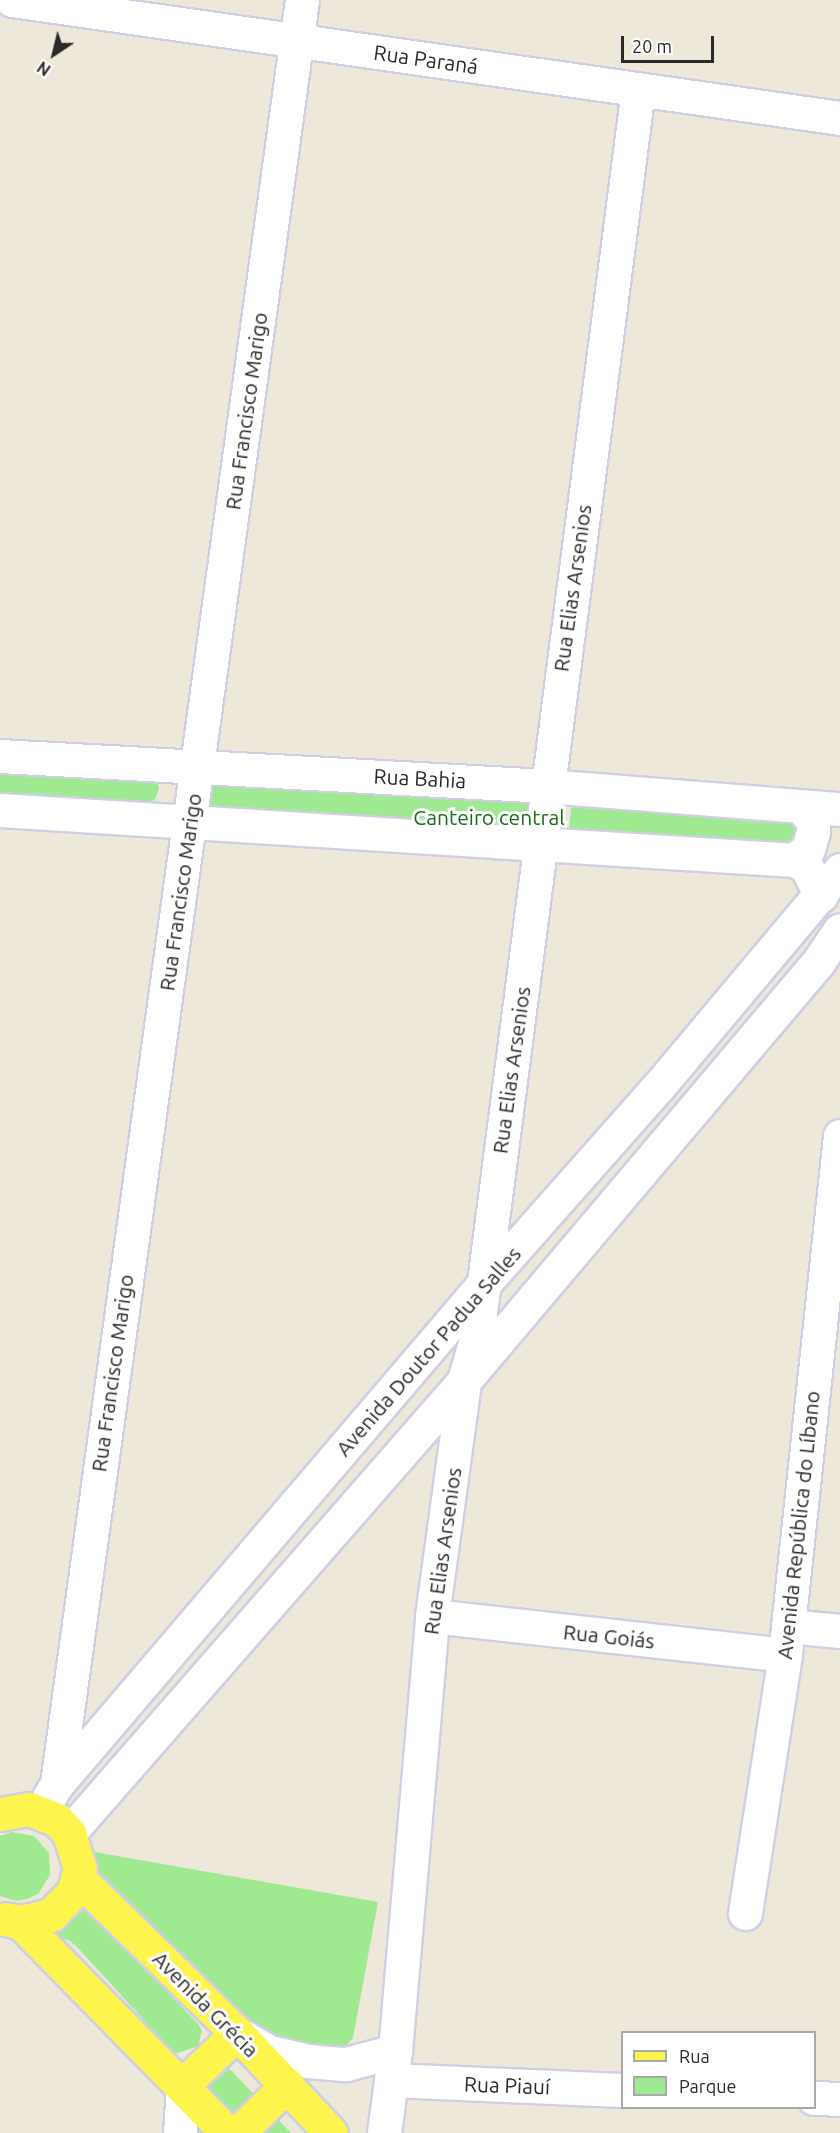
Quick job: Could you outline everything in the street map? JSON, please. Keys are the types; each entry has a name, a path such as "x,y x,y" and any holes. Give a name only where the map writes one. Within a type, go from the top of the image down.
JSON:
{"main road":[{"path":"10,1920 51,1915 64,1905 78,1878 79,1859 69,1833 57,1820 14,1806"},
{"name":"Avenida Grécia","path":"78,1878 237,2033 331,2133"},
{"path":"10,1920 183,2085 227,2133"},
{"path":"183,2085 237,2033"},
{"path":"238,2133 287,2085"}],"street":[{"name":"Rua Paraná","path":"12,0 840,118"},
{"name":"Rua Francisco Marigo","path":"57,1784 303,0"},
{"name":"Rua Elias Arsenios","path":"384,2133 393,2066 432,1616 464,1381 477,1336 481,1287 542,847 546,786 638,90"},
{"name":"Rua Bahia","path":"0,756 546,786 840,809"},
{"path":"794,860 808,849 813,832 813,822 802,807"},
{"path":"0,810 190,821 542,847 794,860 830,882"},
{"name":"Avenida Doutor Padua Salles","path":"14,1806 57,1784 830,882"},
{"path":"69,1833 464,1381 819,961 840,930"},
{"name":"Avenida República do Líbano","path":"746,1913 786,1641 840,1136"},
{"name":"Rua Goiás","path":"432,1616 786,1641 840,1631"},
{"name":"Rua Piauí","path":"237,2033 270,2052 308,2061 393,2066 621,2090"},
{"path":"180,2133 183,2085"},
{"path":"816,2098 840,2099"}],"green space":[{"path":"0,766 157,780 159,789 155,799 143,807 0,799"},
{"name":"Canteiro central","path":"211,779 524,798 530,808 526,836 207,810"},
{"name":"Canteiro central","path":"582,800 794,818 799,827 795,844 569,830 571,808"},
{"path":"12,1832 34,1836 49,1853 50,1875 38,1894 16,1901 0,1896 0,1836"},
{"path":"89,1851 378,1902 353,2038 343,2049 327,2053 246,2027 95,1868"},
{"path":"82,1902 198,2024 202,2031 198,2046 175,2054 77,1947 69,1940 51,1937 51,1927"},
{"path":"226,2065 291,2133 249,2133 206,2088 206,2082"}]}
